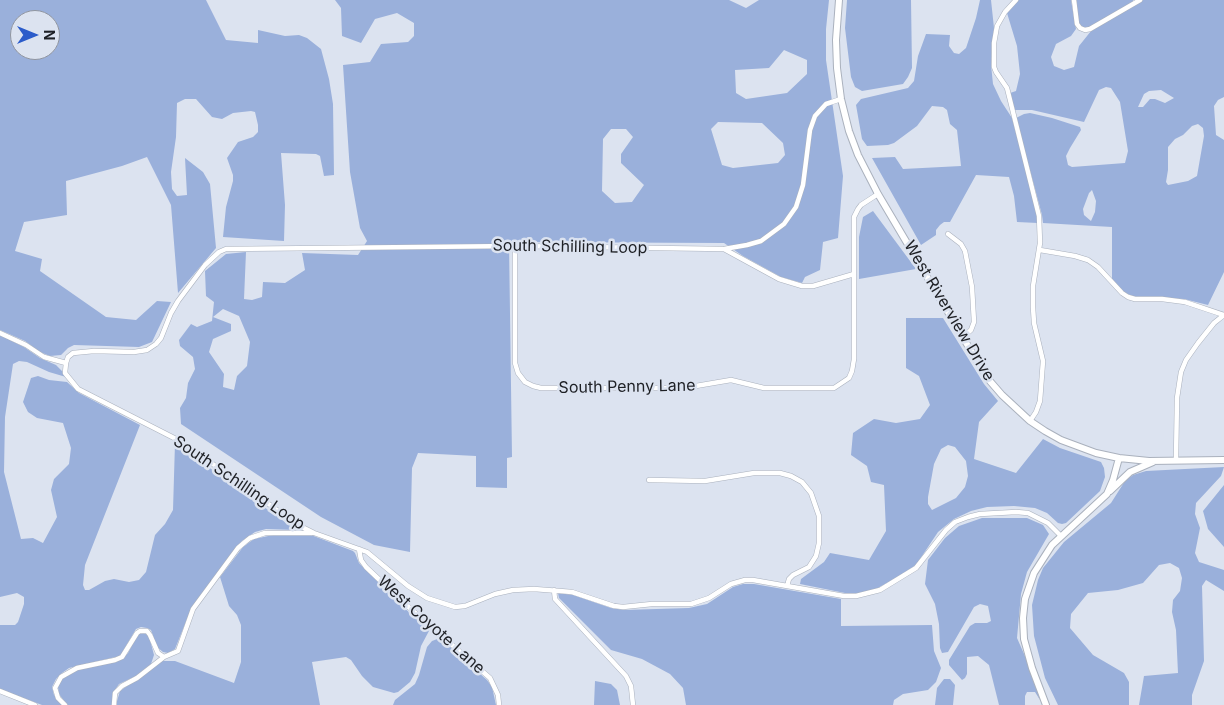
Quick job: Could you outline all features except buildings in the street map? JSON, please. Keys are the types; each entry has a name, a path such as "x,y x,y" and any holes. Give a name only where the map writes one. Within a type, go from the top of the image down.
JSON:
{"street":[{"name":"West Riverview Drive","path":"839,0 836,40 837,68 841,99 849,131 858,155 878,194 989,380 1030,421 1060,440 1096,453 1119,458 1157,461"},
{"path":"1016,0 1005,12 997,26 994,43 994,67 1007,88 1037,204 1040,230 1040,250 1033,286 1032,307 1043,361 1042,388 1036,412 1030,421"},
{"path":"1074,0 1077,24 1085,30 1090,29 1140,0"},
{"name":"South Schilling Loop","path":"841,99 826,104 815,116 810,130 801,197 790,217 777,231 762,241 724,249 515,246 226,249 219,252 205,266 178,301 161,338 152,347 147,350 134,352 94,351 73,353 68,357 65,373 78,389 176,439 284,516 314,533 359,549 374,557 408,586 427,598 455,607 465,606 495,594 513,590 572,592 623,607 652,604 690,604 708,598 730,584 745,580 844,596 856,596 875,592 892,584 916,568 939,538 955,522 980,514 1028,513 1048,523 1061,536"},
{"name":"South Penny Lane","path":"515,246 515,363 518,373 526,382 533,386 541,388 684,388 731,380 764,388 834,388 845,381 852,371 854,359 854,217 861,205 878,194"},
{"path":"948,234 961,244 965,251 972,287 974,322 970,330 963,337"},
{"path":"724,249 779,279 802,286 813,286 854,274"},
{"path":"1040,250 1088,260 1098,267 1128,297 1185,302 1224,315"},
{"path":"1176,460 1176,398 1181,372 1186,360 1198,343 1214,323 1224,315"},
{"path":"0,332 26,345 44,357 66,363"},
{"path":"1100,501 1111,487 1119,458"},
{"path":"1046,705 1026,646 1023,618 1025,599 1034,573 1052,545 1130,472 1157,461 1224,460"},
{"path":"649,480 706,481 754,473 780,473 792,476 802,482 811,493 817,510 820,543 810,567 793,575 789,579 787,586"},
{"path":"114,705 114,697 117,690 164,657 178,651 194,609 238,548 250,538 265,534 314,533"},
{"name":"West Coyote Lane","path":"359,549 361,560 366,567 490,678 495,686 499,705"},
{"path":"554,590 555,599 626,676 631,686 633,705"},
{"path":"65,705 58,698 55,688 61,676 78,668 122,657 140,631 147,631 155,648 164,657"},
{"path":"0,691 36,705"}],"shaded area":[{"path":"0,0 206,0 226,40 258,43 258,30 285,36 299,35 307,38 321,49 333,104 334,175 324,176 320,156 316,154 281,153 285,205 284,241 223,237 226,207 233,181 233,175 227,158 238,142 253,137 258,132 255,112 233,113 222,119 212,117 196,99 185,99 177,103 176,137 171,172 172,189 177,196 187,195 185,158 203,172 210,184 216,248 178,293 171,205 147,157 122,166 66,181 67,215 24,222 15,251 42,259 40,271 106,317 136,320 157,301 171,302 152,342 139,347 74,345 61,355 50,356 40,352 25,341 0,330"},
{"path":"335,0 729,0 746,8 759,0 829,0 826,29 826,60 843,176 838,238 823,242 820,270 805,277 802,283 781,277 724,243 509,242 512,457 507,458 507,488 476,487 476,456 418,453 412,468 410,552 374,545 321,517 181,424 180,408 186,398 188,383 195,369 193,357 180,346 179,340 191,324 197,327 212,321 214,302 206,296 205,271 226,254 246,252 244,299 252,300 262,297 263,282 285,283 305,270 302,253 358,255 367,241 360,228 350,172 343,65 370,62 381,44 408,42 414,36 414,23 397,13 375,19 361,43 342,36 341,8","holes":["784,50 807,60 807,74 787,93 746,99 736,93 735,70 769,68","718,122 762,123 783,143 785,155 778,163 733,168 722,165 711,129","611,129 626,129 633,137 621,154 621,163 644,185 632,202 615,203 602,191 603,139","223,309 239,316 250,342 247,366 237,376 234,390 223,387 224,374 209,352 213,339 231,331 231,324 213,317"]},
{"path":"847,0 911,0 912,68 903,84 862,91 855,87 851,77 845,28"},
{"path":"980,0 991,0 994,28 991,65 993,84 1012,118 1038,223 1017,222 1014,196 1009,177 976,175 950,222 944,222 940,225 936,230 936,235 921,245 872,158 895,157 903,169 961,166 957,130 950,124 947,110 943,107 932,106 917,126 894,143 867,146 862,139 856,105 861,99 908,88 914,81 918,56 926,34 950,35 949,46 954,53 959,54 966,48"},
{"path":"1018,0 1071,0 1076,29 1071,36 1056,44 1051,57 1054,66 1064,70 1074,67 1079,46 1091,31 1143,0 1224,0 1224,97 1218,100 1214,106 1216,135 1224,140 1224,272 1208,305 1184,299 1135,297 1123,292 1112,279 1112,227 1043,223 1016,118 1030,113 1080,127 1081,130 1066,156 1068,165 1072,167 1125,163 1128,151 1120,102 1111,88 1106,87 1099,90 1084,122 1032,110 1015,110 1010,93 1016,91 1020,74 1017,46 1007,13","holes":["1161,90 1174,98 1165,103 1150,99 1143,107 1138,107 1144,94 1149,91","1198,124 1203,128 1204,136 1197,176 1188,181 1168,185 1166,182 1168,147 1192,126","1092,190 1096,201 1095,212 1091,221 1084,215 1083,209"]},
{"path":"1075,0 1133,0 1133,2 1090,28 1085,28 1079,23"},
{"path":"873,211 916,269 859,279 859,237 863,217"},
{"path":"906,318 943,318 984,384 998,401 979,422 974,459 1016,473 1043,439 1060,448 1101,462 1105,477 1100,491 1066,523 1062,524 1058,523 1047,513 1035,508 1014,506 987,507 971,511 954,519 938,532 916,565 876,589 862,593 845,593 800,584 801,579 824,562 830,553 869,560 886,531 884,485 871,482 867,466 851,455 853,433 874,419 896,423 920,419 930,405 919,376 906,368","holes":["948,445 955,447 966,461 968,476 965,487 956,498 932,510 928,504 928,497 934,464 941,449"]},
{"path":"0,335 56,365 66,377 27,362 19,361 13,364 5,417 4,472 21,539 33,538 43,543 57,517 51,490 54,479 69,464 71,448 63,423 37,418 28,412 23,402 31,378 38,376 49,380 67,382 79,393 140,425 85,565 83,585 85,590 114,579 129,582 139,580 146,572 155,535 165,524 173,510 175,443 296,530 266,529 255,532 242,541 191,609 175,649 168,653 163,652 157,647 151,630 141,627 136,629 120,656 69,668 62,673 52,687 54,695 62,705 42,705 0,689 0,625 15,625 18,622 24,604 24,597 17,593 0,597"},
{"path":"1224,467 1221,476 1196,503 1195,514 1200,528 1195,553 1199,562 1224,570 1224,591 1206,580 1202,586 1204,661 1192,695 1192,705 1139,705 1144,676 1178,673 1176,630 1172,612 1173,600 1180,591 1182,578 1179,568 1170,563 1159,565 1143,583 1118,590 1088,593 1071,614 1070,628 1093,655 1124,673 1129,682 1129,705 1058,705 1045,678 1034,636 1032,605 1043,568 1064,542 1111,503 1125,481 1133,475 1146,471"},
{"path":"1224,485 1224,547 1208,529 1203,511"},
{"path":"982,518 1027,518 1043,525 1049,534 1027,572 1021,594 1017,638 1028,663 1040,700 1035,692 1027,692 1025,705 999,705 989,665 978,656 967,657 967,674 962,680 949,665 949,660 970,626 975,623 991,621 988,606 980,604 974,607 948,652 942,653 935,604 925,584 928,560 945,538 959,526"},
{"path":"273,535 311,535 353,551 359,563 404,608 430,629 421,646 415,673 410,682 394,693 373,687 362,676 351,660 346,657 312,662 320,705 117,705 120,691 162,661 175,661 234,683 241,662 241,625 237,615 229,606 220,577 243,547 254,539"},
{"path":"743,584 754,584 841,599 841,626 932,625 934,651 941,668 936,682 928,690 903,694 894,700 893,705 686,705 683,688 670,674 642,659 611,650 559,598 558,593 573,595 611,608 624,610 689,608 707,604 733,587"},
{"path":"144,633 149,636 154,655 151,664 136,676 119,684 113,693 112,705 67,705 59,694 58,687 62,679 77,670 122,659 128,653 138,634"},
{"path":"440,638 487,680 492,687 496,705 393,705 395,700 415,684 427,647 432,641"},
{"path":"944,679 950,679 955,685 953,705 935,705 937,688"},
{"path":"595,681 611,684 617,690 620,705 594,705"}]}
